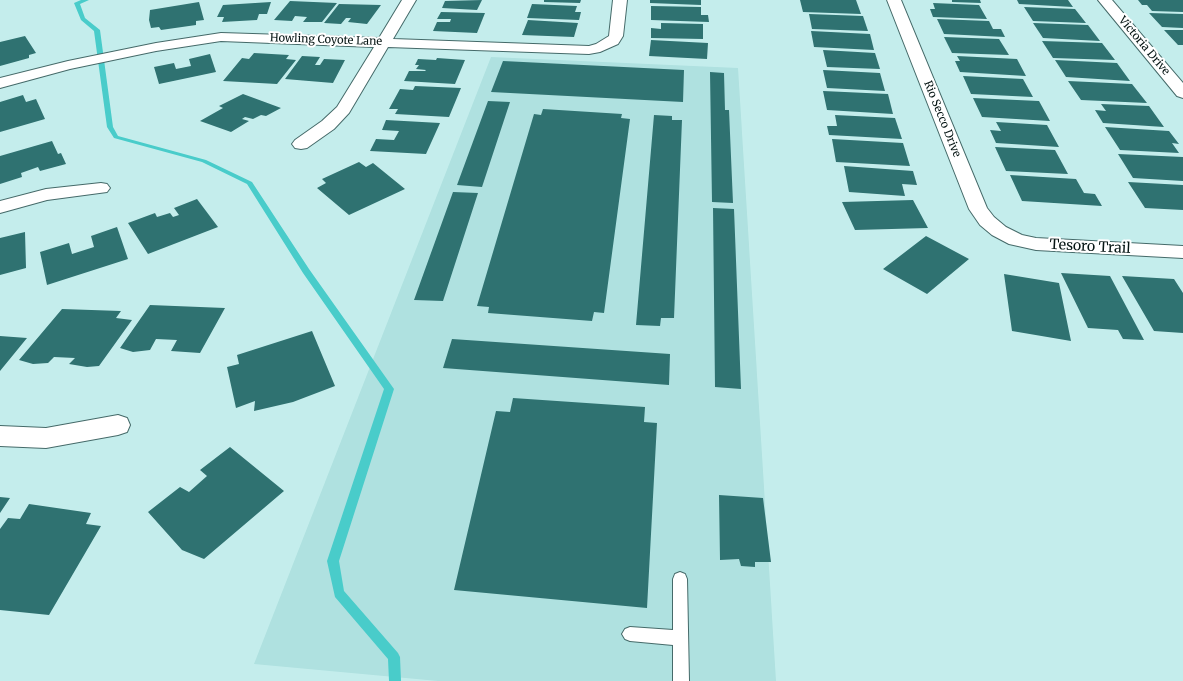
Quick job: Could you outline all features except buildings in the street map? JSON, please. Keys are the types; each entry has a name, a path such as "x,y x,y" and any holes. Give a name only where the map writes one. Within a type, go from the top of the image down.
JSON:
{"street":[{"path":"301,144 328,125 343,110 409,0"},
{"name":"Howling Coyote Lane","path":"0,83 68,65 134,51 180,42 221,37 590,50 600,48 613,41 616,36 620,0"},
{"name":"Rio Secco Drive","path":"894,0 978,209 998,231"},
{"name":"Victoria Drive","path":"1105,0 1183,93"},
{"path":"0,207 46,195 101,188"},
{"name":"Tesoro Trail","path":"998,231 1016,240 1036,244 1183,252"},
{"path":"0,436 46,438 118,425"}],"lane":[{"path":"680,578 681,681"},
{"path":"630,634 680,638"}],"shaded area":[{"path":"491,57 738,68 776,681 438,681 254,664"}],"waterway":[{"path":"86,0 77,3 83,19 97,30 110,127 116,137 204,161 250,183 306,271 389,389 333,561 339,593 394,657 395,681"}]}
